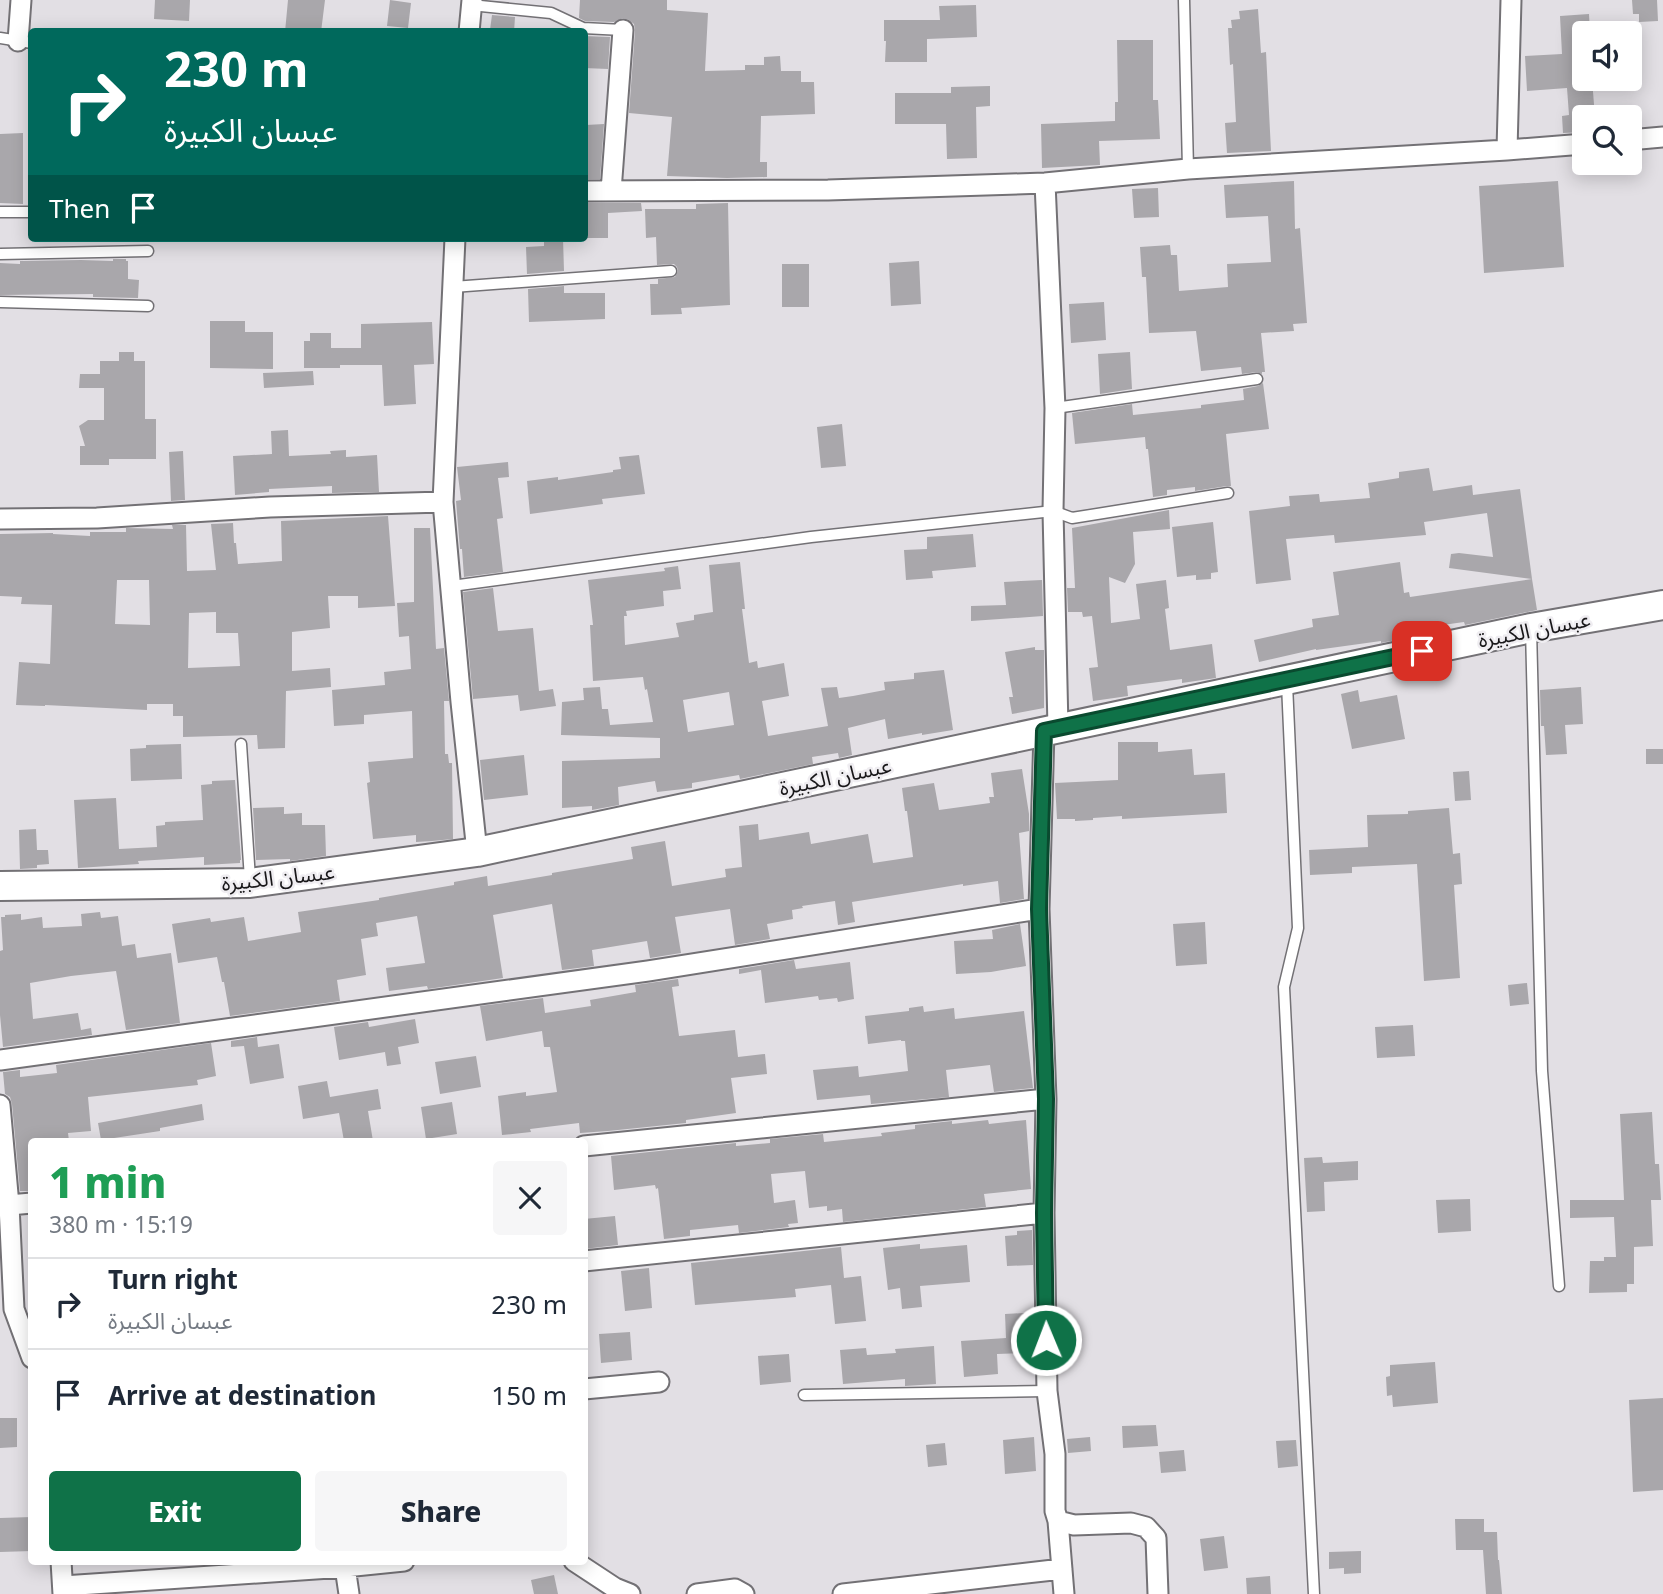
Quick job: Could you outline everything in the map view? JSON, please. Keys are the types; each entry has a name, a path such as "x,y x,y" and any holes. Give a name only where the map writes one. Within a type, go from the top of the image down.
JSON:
{"main road":[{"name":"عبسان الكبيرة","path":"0,886 250,883 477,852 1531,628 1663,605"}],"street":[{"path":"17,41 21,0"},
{"path":"1507,150 1511,0"},
{"path":"469,28 471,2"},
{"path":"611,191 623,30"},
{"path":"1642,139 1663,137"},
{"path":"588,191 828,190 1045,183 1188,169 1572,145"},
{"path":"1045,183 1055,408 1051,729 1039,909 1046,1099 1044,1213 1047,1391 1055,1454 1055,1511 1064,1594"},
{"path":"455,242 443,502 477,852"},
{"path":"0,519 97,518 270,507 443,502"},
{"path":"0,1060 648,971 1039,909"},
{"path":"588,1146 1046,1099"},
{"path":"0,1105 9,1205 28,1336"},
{"path":"9,1205 28,1203"},
{"path":"588,1261 1044,1213"},
{"path":"588,1389 659,1382"},
{"path":"1058,1521 1074,1525 1131,1523 1146,1527 1156,1538 1158,1594"},
{"path":"61,1565 63,1590 365,1565"},
{"path":"580,1565 615,1588 630,1594"},
{"path":"345,1567 349,1594"},
{"path":"843,1594 1062,1569"},
{"path":"697,1594 735,1589 744,1594"}],"lane":[{"path":"1184,0 1188,169"},
{"path":"471,2 551,12 583,28"},
{"path":"588,28 623,30"},
{"path":"0,212 28,212"},
{"path":"0,254 148,251"},
{"path":"453,287 671,271"},
{"path":"0,302 148,306"},
{"path":"1055,408 1257,379"},
{"path":"452,586 811,537 1054,511 1072,518 1228,493"},
{"path":"1531,628 1542,1071 1559,1286"},
{"path":"1287,680 1298,928 1284,987 1314,1594"},
{"path":"241,744 250,883"},
{"path":"804,1395 1047,1391"}],"building":[{"path":"155,0 190,0 189,21 154,19"},
{"path":"288,0 325,0 322,28 285,28"},
{"path":"390,0 411,3 408,28 387,26"},
{"path":"580,0 667,0 667,10 708,13 705,71 745,70 745,65 764,65 764,57 780,56 781,71 801,71 801,82 814,82 815,114 761,116 760,162 767,162 767,177 667,176 672,117 629,113 634,24 623,18 614,22 585,21 579,18"},
{"path":"1632,0 1657,0 1658,21 1642,22 1639,21 1639,14 1633,14"},
{"path":"976,5 977,37 927,39 927,62 885,62 884,20 940,20 939,6"},
{"path":"1258,9 1261,53 1266,52 1271,151 1227,153 1225,123 1236,122 1228,28 1232,28 1231,20 1240,19 1239,11"},
{"path":"1589,14 1589,21 1572,21 1572,91 1593,91 1594,105 1572,105 1572,133 1563,133 1562,116 1569,115 1567,88 1527,91 1525,56 1562,54 1560,16"},
{"path":"492,15 515,17 514,28 490,28"},
{"path":"588,36 610,37 608,69 588,68"},
{"path":"1117,40 1153,40 1153,100 1158,100 1160,139 1099,141 1100,165 1042,168 1041,124 1115,121 1115,102 1118,102"},
{"path":"990,86 990,106 976,107 977,158 947,159 946,124 895,124 895,93 951,93 951,87"},
{"path":"604,124 600,179 588,179 588,125"},
{"path":"23,133 23,204 0,203 0,134"},
{"path":"1294,181 1295,229 1300,228 1307,323 1293,324 1294,331 1261,333 1265,372 1262,374 1242,374 1241,367 1201,371 1196,331 1149,333 1146,277 1142,277 1140,247 1170,245 1171,255 1177,255 1179,291 1228,287 1227,264 1271,262 1268,216 1226,218 1224,185"},
{"path":"1558,181 1564,267 1484,273 1479,186"},
{"path":"1158,188 1159,217 1134,218 1132,189"},
{"path":"588,203 641,203 642,211 608,213 608,238 588,238"},
{"path":"728,203 730,305 681,308 682,314 651,315 650,284 658,284 658,279 675,277 678,271 674,264 657,265 656,237 646,238 645,209 696,209 696,204"},
{"path":"544,242 563,242 564,271 527,274 526,247 544,246"},
{"path":"113,259 128,261 128,279 139,280 138,298 93,297 93,294 0,295 0,263"},
{"path":"919,261 921,304 891,306 889,263"},
{"path":"782,264 809,264 809,307 782,307"},
{"path":"564,286 564,293 605,293 605,319 529,322 528,289"},
{"path":"1104,302 1106,340 1071,343 1069,304"},
{"path":"210,321 245,321 245,332 273,332 273,369 210,368"},
{"path":"432,322 434,364 414,365 416,404 384,406 382,365 304,368 304,341 310,341 310,333 331,333 331,348 361,348 361,324"},
{"path":"119,352 134,352 134,361 145,361 145,419 156,419 156,459 109,459 109,465 80,465 80,446 85,446 79,426 88,420 104,420 104,388 79,388 80,374 100,374 100,361 119,361"},
{"path":"1130,352 1132,389 1100,394 1098,354"},
{"path":"313,371 314,385 264,388 263,373"},
{"path":"1263,383 1269,429 1226,434 1231,486 1195,491 1195,487 1167,490 1167,495 1153,497 1145,437 1075,444 1072,413 1132,404 1133,415 1201,408 1201,405 1244,400 1243,389"},
{"path":"842,424 846,466 821,468 817,427"},
{"path":"288,430 289,456 331,454 330,451 346,450 346,457 377,455 379,492 332,493 332,486 269,489 269,492 235,495 233,456 272,454 271,431"},
{"path":"183,451 185,500 171,501 169,452"},
{"path":"639,455 645,494 602,499 603,504 530,514 527,481 558,477 558,480 613,472 621,469 619,457"},
{"path":"508,462 509,477 498,478 503,518 497,519 503,572 464,577 456,501 461,500 457,467"},
{"path":"1429,468 1433,491 1472,485 1473,495 1520,489 1532,579 1449,568 1451,554 1493,557 1487,513 1424,522 1426,535 1335,543 1334,535 1286,539 1291,580 1256,584 1249,511 1290,506 1289,496 1319,494 1320,502 1370,498 1368,483 1399,478 1399,472"},
{"path":"1169,510 1170,529 1133,532 1135,564 1125,583 1109,577 1111,623 1140,619 1136,584 1166,580 1169,608 1165,609 1170,650 1212,644 1216,678 1127,686 1128,696 1093,701 1089,668 1098,667 1092,616 1083,617 1082,612 1068,612 1067,588 1075,588 1072,528"},
{"path":"388,516 395,606 358,608 358,596 328,596 330,628 292,632 292,671 330,668 331,687 286,691 285,748 258,749 257,735 183,737 183,716 173,716 173,704 147,704 147,710 16,705 19,662 50,664 52,605 21,604 22,597 0,596 0,534 53,533 90,536 90,532 126,532 126,528 173,529 172,525 186,525 187,571 216,570 211,524 233,523 238,564 282,561 281,521","holes":["117,580 149,580 150,625 115,624","216,612 216,633 238,633 240,666 188,668 189,613"]},
{"path":"1213,522 1218,572 1211,573 1211,579 1196,580 1196,575 1177,577 1172,527"},
{"path":"414,528 430,528 436,649 444,648 449,701 444,701 445,754 448,754 449,763 452,763 453,839 416,842 416,835 373,839 367,783 370,782 368,762 413,758 412,711 364,715 364,724 334,726 332,690 385,685 384,672 411,669 409,636 399,637 397,603 414,602"},
{"path":"973,534 976,567 932,571 933,578 906,580 904,550 927,549 927,537"},
{"path":"740,562 745,609 742,609 749,663 757,661 758,668 784,663 789,696 762,701 768,736 828,726 821,688 837,687 839,698 853,696 885,690 884,682 914,679 914,673 944,670 953,730 888,739 885,719 848,728 852,755 839,758 838,753 812,757 813,764 740,779 739,775 692,783 692,788 657,792 655,781 618,787 619,805 592,810 592,806 562,808 562,761 660,758 660,738 561,735 562,702 584,700 583,688 600,687 602,709 608,709 610,725 653,722 643,677 593,681 590,625 593,625 588,580 665,571 664,568 678,566 681,589 663,591 664,606 626,611 625,645 679,637 676,623 694,620 694,615 713,612 709,565","holes":["729,692 734,725 688,732 683,700"]},
{"path":"1400,562 1404,593 1409,592 1410,597 1532,579 1537,610 1465,625 1464,622 1414,629 1415,636 1381,643 1316,649 1259,662 1254,640 1313,627 1312,619 1339,615 1333,572"},
{"path":"1042,580 1043,616 971,621 971,606 1006,605 1004,582"},
{"path":"493,588 498,631 533,628 539,691 553,689 556,706 520,711 518,695 473,699 463,592"},
{"path":"1035,647 1035,650 1044,650 1044,708 1012,714 1009,697 1013,697 1005,652"},
{"path":"1581,687 1583,724 1565,725 1567,754 1546,755 1544,726 1541,726 1540,690"},
{"path":"1358,690 1360,702 1397,695 1405,739 1352,749 1341,694"},
{"path":"1118,742 1158,742 1158,752 1192,749 1194,775 1225,773 1227,813 1122,819 1122,816 1075,821 1057,819 1055,783 1118,780"},
{"path":"181,744 182,779 131,781 130,749 146,748 146,745"},
{"path":"1646,749 1663,749 1663,764 1646,764"},
{"path":"524,755 528,795 484,800 480,760"},
{"path":"1022,769 1029,814 1029,831 1019,833 1024,899 1000,903 998,881 963,884 852,902 855,922 838,925 835,901 802,906 803,908 792,910 793,919 767,924 770,939 735,945 730,909 675,917 681,953 650,958 647,941 592,950 594,966 562,970 552,904 493,915 503,978 428,989 427,986 389,991 386,968 425,963 417,916 376,923 378,936 361,939 366,975 337,980 340,1001 230,1016 217,957 178,963 172,924 210,918 211,922 244,917 248,941 301,932 298,912 379,900 487,876 488,886 552,875 633,859 631,847 665,841 672,886 726,877 725,869 742,867 739,826 758,824 759,840 809,832 811,844 868,834 873,863 913,857 902,788 934,783 939,810 990,803 989,797 994,797 991,773"},
{"path":"1469,771 1471,800 1455,801 1453,772"},
{"path":"235,780 240,863 204,865 204,857 78,868 74,800 116,798 119,849 157,847 156,826 165,825 165,822 203,820 201,785 212,784 212,781"},
{"path":"284,807 284,814 302,813 302,825 325,825 326,856 290,861 256,860 253,808"},
{"path":"1449,808 1453,854 1460,853 1462,884 1454,885 1460,978 1424,981 1417,864 1352,867 1352,873 1310,875 1309,850 1368,847 1367,815 1408,814 1408,811"},
{"path":"36,829 37,850 48,850 49,864 20,869 19,830"},
{"path":"100,912 101,918 118,916 122,946 135,944 137,958 171,953 180,1023 126,1030 116,971 71,976 30,983 33,1019 78,1013 81,1030 91,1028 92,1035 3,1047 0,1015 0,951 3,950 1,917 21,914 21,920 42,917 43,928 82,926 81,914"},
{"path":"1205,922 1207,964 1176,966 1173,924"},
{"path":"1020,924 1026,966 956,974 954,941 993,939 992,930"},
{"path":"794,960 796,969 850,962 854,999 838,1002 837,998 819,1000 818,996 765,1003 761,970 739,974 739,969"},
{"path":"678,979 679,986 672,987 679,1036 735,1030 738,1057 765,1054 767,1074 731,1078 736,1113 686,1120 686,1123 608,1131 580,1133 579,1123 502,1135 498,1096 557,1092 550,1047 544,1047 542,1031 486,1041 480,1006 543,998 545,1013 591,1006 590,1000 636,992 635,985"},
{"path":"1527,983 1529,1004 1510,1006 1508,985"},
{"path":"923,1006 924,1012 954,1008 955,1019 1024,1011 1033,1088 994,1092 990,1065 946,1070 949,1097 871,1104 870,1095 817,1100 813,1070 858,1066 859,1077 908,1071 905,1041 868,1044 865,1016 909,1011 909,1008"},
{"path":"415,1019 419,1043 398,1047 401,1064 387,1066 385,1052 339,1060 334,1027 368,1022 369,1027"},
{"path":"1413,1025 1415,1056 1377,1058 1375,1027"},
{"path":"257,1037 258,1047 279,1044 284,1078 250,1084 244,1046 231,1047 231,1041"},
{"path":"211,1043 216,1076 197,1080 198,1085 88,1097 91,1131 68,1133 69,1138 28,1138 28,1191 20,1191 12,1104 10,1097 5,1094 3,1072 20,1070 20,1077 57,1073 56,1065"},
{"path":"476,1056 481,1087 440,1094 435,1062"},
{"path":"327,1081 330,1097 378,1089 381,1109 368,1111 372,1138 343,1138 339,1113 303,1119 298,1086"},
{"path":"452,1102 457,1134 426,1138 421,1107"},
{"path":"202,1104 204,1120 160,1128 160,1131 114,1138 101,1138 98,1123"},
{"path":"1652,1112 1655,1164 1659,1164 1661,1200 1651,1200 1653,1246 1634,1247 1634,1284 1627,1284 1627,1292 1589,1293 1590,1261 1604,1261 1604,1257 1616,1257 1614,1217 1570,1218 1570,1200 1624,1200 1620,1114"},
{"path":"988,1120 989,1124 1026,1120 1031,1189 984,1194 986,1207 843,1222 842,1209 827,1211 827,1206 809,1208 805,1171 771,1174 774,1203 795,1200 798,1223 788,1224 789,1227 739,1233 738,1225 690,1230 690,1236 664,1239 658,1188 656,1189 655,1185 614,1190 611,1156 736,1143 736,1146 770,1143 770,1139 823,1134 824,1142 882,1136 881,1133 915,1129 915,1125"},
{"path":"1322,1157 1323,1163 1358,1161 1358,1180 1324,1182 1325,1211 1307,1212 1304,1158"},
{"path":"1470,1199 1471,1231 1438,1233 1436,1200"},
{"path":"615,1216 618,1245 588,1249 588,1219"},
{"path":"1032,1230 1033,1265 1007,1266 1005,1236 1017,1235 1017,1231"},
{"path":"920,1244 920,1249 967,1245 970,1282 920,1286 922,1307 902,1309 900,1288 888,1290 883,1248"},
{"path":"841,1247 844,1278 861,1276 866,1321 835,1324 831,1285 795,1289 796,1297 695,1305 691,1263"},
{"path":"649,1268 652,1308 625,1311 621,1271"},
{"path":"1024,1313 1026,1353 997,1354 998,1374 964,1377 961,1341 1006,1338 1005,1314"},
{"path":"630,1332 632,1360 601,1363 599,1334"},
{"path":"934,1346 936,1384 905,1386 905,1379 843,1384 840,1350 866,1348 867,1355 896,1353 895,1349"},
{"path":"789,1354 791,1382 760,1385 758,1356"},
{"path":"1435,1362 1438,1403 1393,1407 1392,1395 1387,1396 1386,1377 1390,1376 1390,1365"},
{"path":"1663,1398 1663,1490 1633,1492 1629,1400"},
{"path":"0,1418 17,1418 17,1447 0,1448"},
{"path":"1156,1425 1158,1446 1123,1448 1122,1426"},
{"path":"1034,1437 1036,1471 1005,1474 1003,1440"},
{"path":"1090,1437 1091,1451 1068,1453 1067,1439"},
{"path":"1296,1440 1298,1466 1278,1468 1276,1441"},
{"path":"945,1443 947,1465 928,1467 926,1445"},
{"path":"1184,1450 1186,1471 1161,1473 1159,1452"},
{"path":"28,1517 28,1551 0,1552 0,1518"},
{"path":"1455,1519 1484,1519 1484,1532 1497,1532 1502,1594 1486,1594 1483,1550 1456,1550"},
{"path":"1224,1536 1228,1568 1204,1571 1200,1539"},
{"path":"1361,1551 1361,1573 1344,1574 1344,1568 1329,1569 1329,1552"},
{"path":"554,1575 558,1594 534,1594 531,1580"},
{"path":"1270,1576 1271,1594 1247,1594 1246,1578"}],"route":[{"path":"1046,1340 1046,1099 1039,909 1044,731 1422,651"}]}
